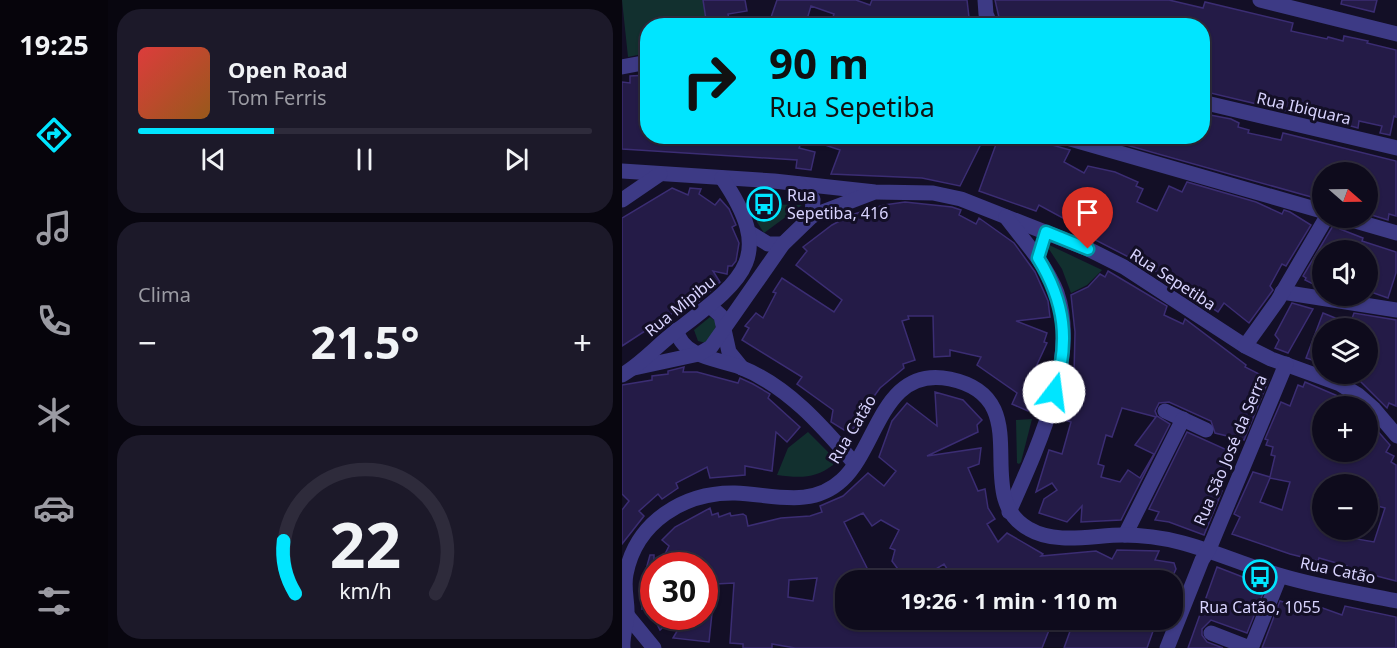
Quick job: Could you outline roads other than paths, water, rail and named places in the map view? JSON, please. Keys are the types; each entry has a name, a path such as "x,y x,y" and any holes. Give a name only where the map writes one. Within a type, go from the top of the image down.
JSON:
{"street":[{"path":"985,0 988,18"},
{"path":"1260,0 1396,34"},
{"path":"622,67 640,64"},
{"name":"Rua Ibiquara","path":"1210,104 1396,148"},
{"path":"1088,144 1312,208"},
{"name":"Rua Sepetiba","path":"622,171 875,192 933,193 961,199 1046,232 1124,267 1245,346 1340,384 1358,395 1396,436"},
{"path":"622,200 660,174"},
{"path":"722,178 745,216 750,233 768,244 782,244"},
{"path":"799,184 813,199 812,216"},
{"path":"699,354 711,347 724,330 782,244 812,216 875,192"},
{"path":"1004,215 1038,258 1056,292 1062,312 1064,355 1038,442 1009,512"},
{"path":"1019,222 1022,238"},
{"path":"1245,346 1282,292 1320,228"},
{"path":"1378,228 1396,233"},
{"path":"1038,258 1046,232"},
{"name":"Rua Mipibu","path":"628,372 676,330 732,288 745,268 750,233"},
{"path":"745,268 761,274"},
{"path":"1282,292 1396,310"},
{"path":"710,306 721,316 729,352 742,368"},
{"path":"676,330 682,344 699,354 742,368 798,402 855,464"},
{"name":"Rua Mipibu","path":"628,372 699,354"},
{"name":"Rua São José da Serra","path":"1167,648 1201,560 1209,549 1286,364"},
{"name":"Rua Catão","path":"623,648 624,588 630,558 642,535 658,517 683,502 709,495 734,493 797,499 815,495 841,482 855,464 890,400 915,382 931,379 957,381 981,394 998,420 1002,437 1000,480 1003,499 1009,512 1020,524 1032,531 1050,536 1125,535 1172,539 1209,549 1280,576 1396,601"},
{"path":"1165,411 1207,430"},
{"path":"1125,535 1183,419"},
{"path":"1211,633 1247,647 1252,646 1280,576"},
{"path":"625,615 654,648"}],"place":[{"name":"Rua Sepetiba, 416","path":"764,204"},
{"name":"Rua Catão, 1055","path":"1260,577"}]}
